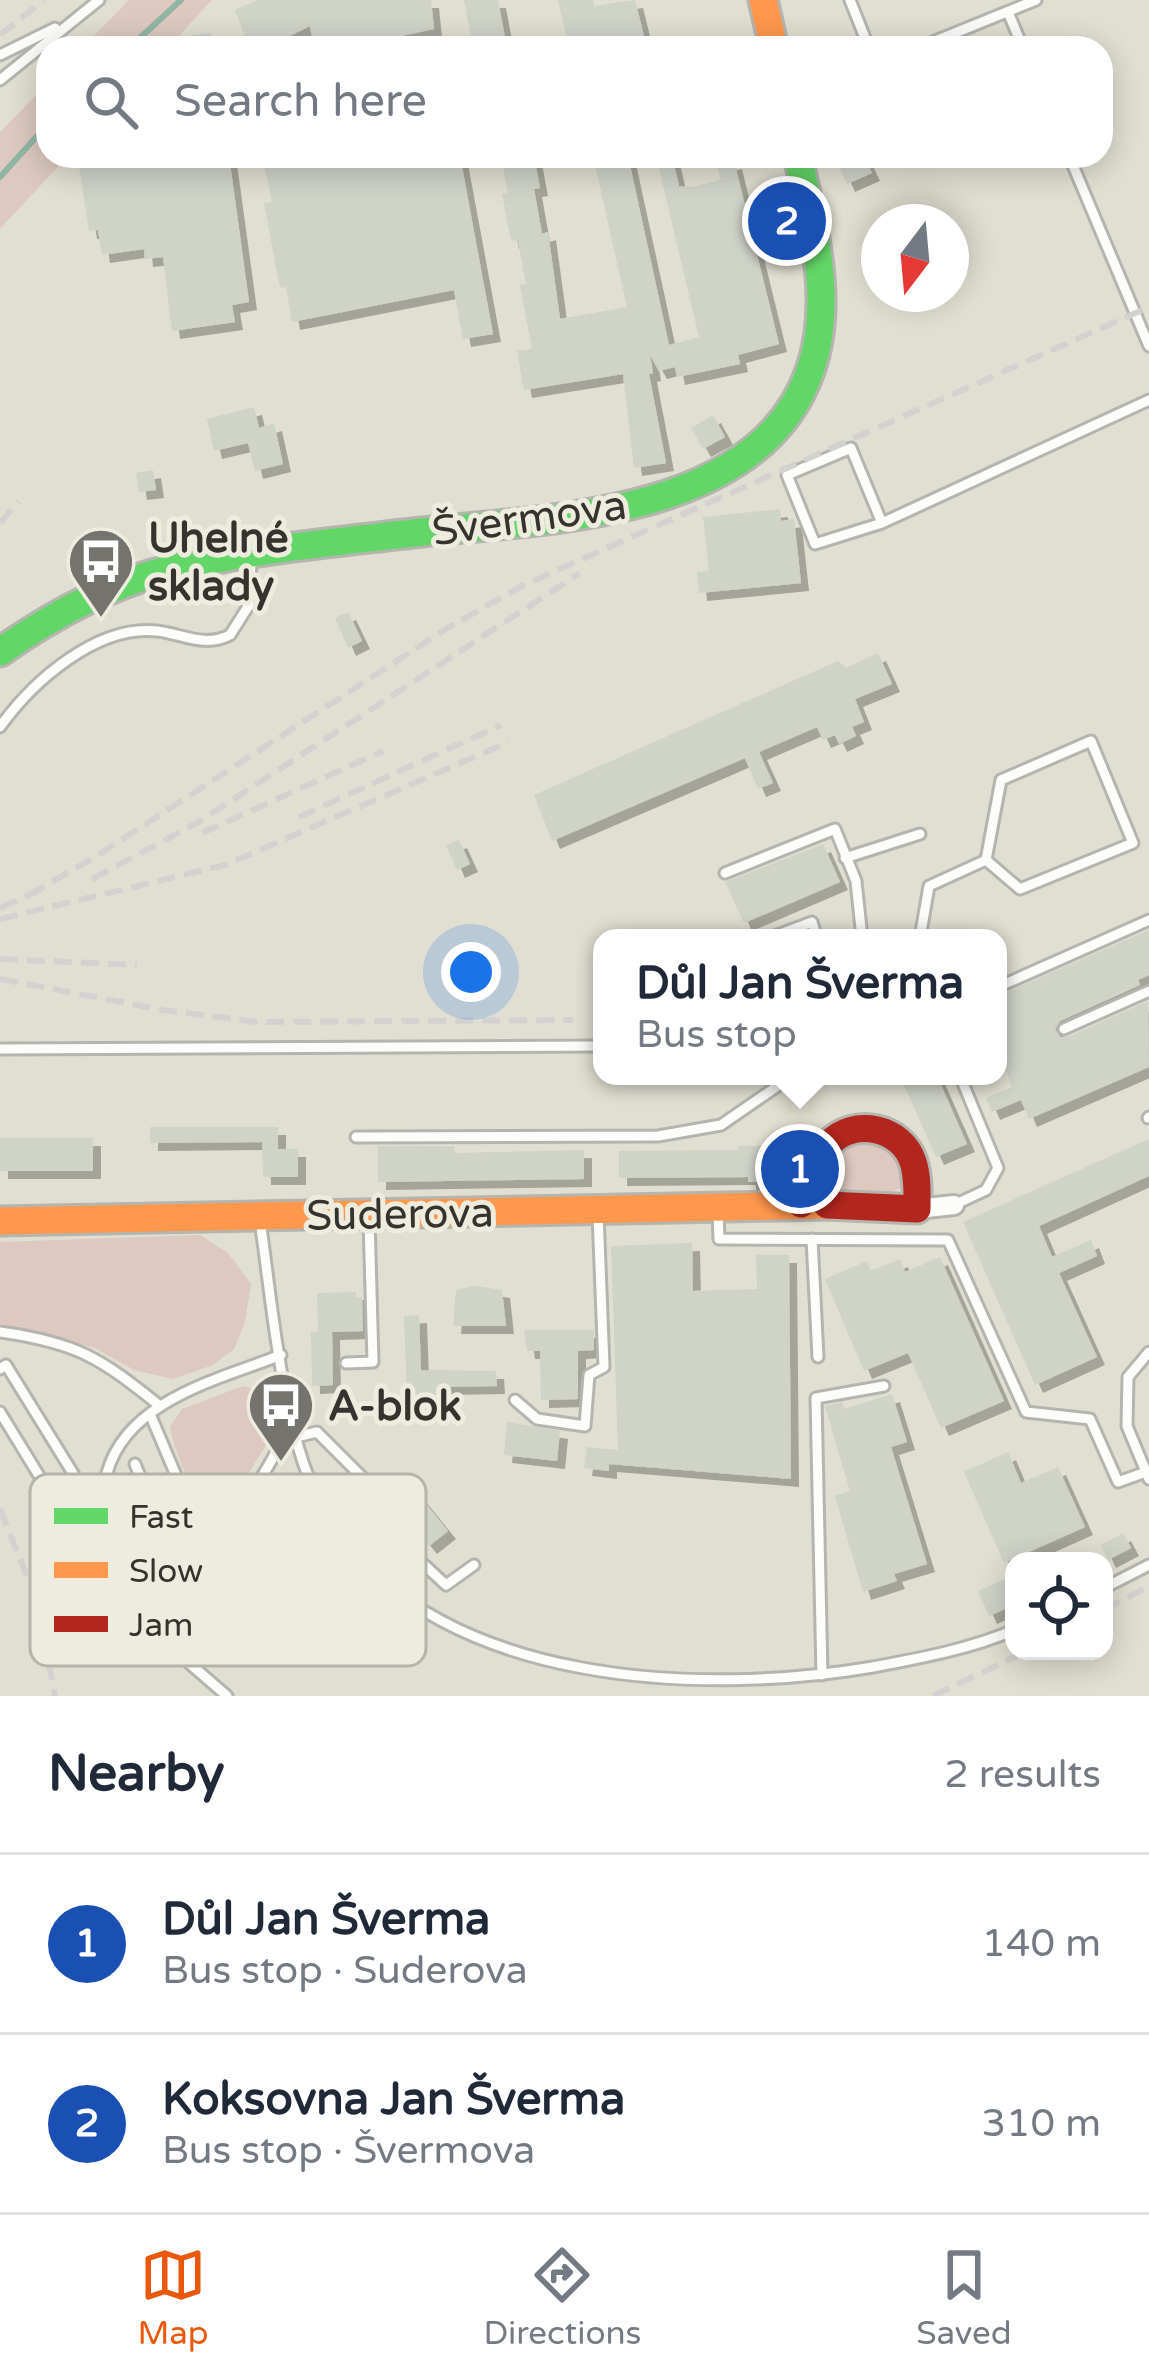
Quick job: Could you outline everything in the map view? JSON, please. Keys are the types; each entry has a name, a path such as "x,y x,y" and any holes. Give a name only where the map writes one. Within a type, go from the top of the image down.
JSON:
{"street":[{"path":"763,0 771,36"},
{"name":"Švermova","path":"0,652 62,611 143,576 251,555 549,517 651,499 732,465 759,445 796,400 818,343 823,304 800,168"},
{"path":"801,1204 830,1142 845,1131 867,1128 893,1137 908,1151 916,1173 911,1209"},
{"name":"Suderova","path":"0,1221 954,1205"}],"lane":[{"path":"51,36 99,0"},
{"path":"850,0 864,36"},
{"path":"948,36 1036,0"},
{"path":"1008,12 1018,36"},
{"path":"38,36 70,20"},
{"path":"0,55 36,37"},
{"path":"0,80 36,49"},
{"path":"1074,168 1149,346"},
{"path":"882,524 851,448 787,475 815,544 882,524 1149,400"},
{"path":"0,727 40,680 73,657 121,634 154,631 205,642 230,635 249,605 251,555"},
{"path":"1091,740 1132,843 1020,889 986,860 1000,780 1091,740"},
{"path":"724,873 835,829 856,881 861,929"},
{"path":"845,858 920,834"},
{"path":"922,929 929,886 986,860"},
{"path":"1007,983 1149,920"},
{"path":"1064,1030 1149,991"},
{"path":"0,1049 593,1046"},
{"path":"356,1137 658,1136 721,1125 779,1085"},
{"path":"954,1205 986,1190 998,1168 964,1085"},
{"path":"717,1206 719,1239 948,1240 1026,1412 1090,1419 1118,1482 1148,1476 1127,1426 1128,1377 1149,1352"},
{"path":"515,1400 537,1419 585,1426 589,1376 604,1367 597,1209"},
{"path":"910,1240 911,1209"},
{"path":"346,1363 373,1362 368,1214"},
{"path":"260,1216 296,1437 309,1474"},
{"path":"812,1240 818,1357"},
{"path":"0,1332 48,1339 102,1360 160,1406"},
{"path":"109,1474 112,1459 133,1429 160,1406 281,1355"},
{"path":"0,1369 6,1365 73,1474"},
{"path":"822,1675 816,1398 884,1386"},
{"path":"0,1412 39,1474"},
{"path":"150,1414 175,1474"},
{"path":"261,1474 293,1420"},
{"path":"296,1437 317,1432 360,1474"},
{"path":"135,1464 139,1474"},
{"path":"426,1566 446,1585 474,1564"},
{"path":"1113,1583 1149,1565"},
{"path":"426,1611 493,1643 550,1661 676,1679 822,1675 912,1660 1005,1634"},
{"path":"192,1666 226,1696"}],"shaded area":[{"path":"0,0 129,0 94,36 36,36 36,95 0,132"},
{"path":"129,0 212,0 179,36 94,36"},
{"path":"212,0 1149,0 1149,1696 0,1696 0,229 57,168 1113,168 1113,36 179,36"},
{"path":"36,95 36,168 57,168 0,229 0,132"},
{"path":"873,1137 901,1162 903,1186 890,1194 831,1195 823,1191 829,1161 852,1143"},
{"path":"200,1235 228,1253 251,1284 245,1322 234,1349 213,1365 173,1379 134,1370 95,1348 0,1324 0,1242"},
{"path":"243,1386 269,1400 275,1427 248,1474 187,1474 170,1427 182,1409"}],"building":[{"path":"258,0 431,0 434,29 401,36 312,36 310,26 289,36 245,36 235,10"},
{"path":"464,0 498,0 505,36 471,36"},
{"path":"558,0 593,0 594,6 635,0 644,36 566,36"},
{"path":"79,168 231,168 249,302 232,305 235,322 172,331 163,257 145,259 144,249 102,255 98,230 89,231"},
{"path":"265,168 462,168 493,334 463,339 454,290 292,322 286,287 280,288 264,203 272,202"},
{"path":"503,168 536,168 540,188 534,189 542,234 548,232 560,319 627,307 596,168 631,168 669,345 699,337 659,168 675,168 679,186 691,187 721,180 718,168 736,168 779,344 738,355 740,364 677,377 675,367 659,371 650,355 653,373 649,374 666,463 634,468 623,374 524,390 517,351 532,349 520,285 526,284 518,240 511,241 502,194 508,193"},
{"path":"840,168 870,168 872,173 847,184"},
{"path":"254,407 259,428 274,423 283,464 255,471 248,443 214,451 207,419"},
{"path":"713,415 725,437 703,449 691,428"},
{"path":"153,470 156,490 139,492 136,473"},
{"path":"780,509 781,521 794,519 801,583 699,593 697,572 709,571 703,517"},
{"path":"348,612 362,641 348,648 335,618"},
{"path":"878,653 892,684 855,699 864,722 852,727 856,736 839,744 835,735 823,740 817,727 759,752 773,783 758,789 745,758 552,841 534,795 838,661 846,668"},
{"path":"459,840 470,864 457,870 446,845"},
{"path":"823,844 840,882 744,923 725,882"},
{"path":"1149,930 1149,975 1138,980 1140,985 1060,1021 1055,1029 1060,1037 1068,1037 1148,1001 1149,1067 1029,1119 1021,1100 992,1112 986,1098 1012,1087 1007,1073 1007,992"},
{"path":"904,1085 941,1085 967,1144 936,1157"},
{"path":"150,1127 278,1127 278,1149 298,1149 298,1177 263,1177 262,1142 150,1143"},
{"path":"0,1138 93,1138 93,1171 0,1171"},
{"path":"1149,1139 1149,1176 1039,1226 1052,1257 1091,1240 1097,1256 1059,1273 1097,1357 1035,1385 963,1222"},
{"path":"378,1146 454,1146 455,1153 584,1150 584,1179 378,1182"},
{"path":"738,1146 772,1146 772,1151 783,1151 784,1177 772,1177 772,1182 748,1182 748,1177 619,1178 619,1151 738,1150"},
{"path":"692,1243 693,1291 757,1289 756,1255 789,1255 791,1479 609,1464 609,1471 584,1468 587,1447 618,1450 611,1246"},
{"path":"940,1257 1004,1401 941,1428 908,1353 864,1371 825,1279 867,1261 871,1271 900,1259 905,1272"},
{"path":"476,1286 502,1290 506,1326 453,1326 456,1290"},
{"path":"356,1292 356,1297 362,1297 363,1331 332,1332 333,1385 312,1386 311,1332 318,1332 317,1293"},
{"path":"419,1315 421,1370 496,1371 497,1386 439,1387 439,1396 407,1397 404,1316"},
{"path":"524,1330 594,1330 594,1350 578,1351 578,1399 541,1400 540,1351 527,1351"},
{"path":"892,1394 907,1442 891,1447 927,1564 894,1574 897,1581 863,1592 835,1496 850,1491 825,1406 842,1402 844,1409"},
{"path":"507,1422 560,1431 557,1461 504,1455"},
{"path":"1008,1452 1021,1483 1058,1467 1085,1527 1029,1552 1005,1552 1004,1563 964,1472"},
{"path":"426,1504 448,1531 429,1546 426,1542"},
{"path":"1123,1533 1131,1548 1113,1557 1113,1552 1104,1552 1101,1545"},
{"path":"1005,1579 1005,1609 989,1616 978,1591"}],"waterway":[{"path":"142,36 181,0"},
{"path":"0,177 36,137"}],"railway":[{"path":"0,35 44,0"},
{"path":"29,895 449,627 526,584 1149,307"},
{"path":"0,523 19,501"},
{"path":"92,879 197,823 580,573"},
{"path":"299,817 501,725"},
{"path":"0,919 225,865 509,742"},
{"path":"202,833 383,751"},
{"path":"0,908 42,889"},
{"path":"0,959 137,965"},
{"path":"0,979 163,1010 257,1022 573,1020"},
{"path":"0,1509 30,1584"},
{"path":"1113,1605 1149,1586"},
{"path":"933,1696 1008,1660"},
{"path":"49,1666 55,1696"}],"traffic: fast":[{"path":"0,652 81,603 170,569 295,547 587,514 698,483 746,456 784,419 810,371 817,344 819,263 801,168"}],"traffic: slow":[{"path":"763,0 771,36"},
{"path":"0,1221 827,1205"}],"traffic: jam":[{"path":"801,1204 819,1158 839,1136 851,1130 876,1130 907,1150 916,1174 917,1209 827,1205"}],"place":[{"name":"Koksovna Jan Šverma","path":"787,221"},
{"name":"Uhelné sklady","path":"101,620"},
{"name":"Důl Jan Šverma","path":"800,1169"},
{"name":"A-blok","path":"281,1464"}]}
